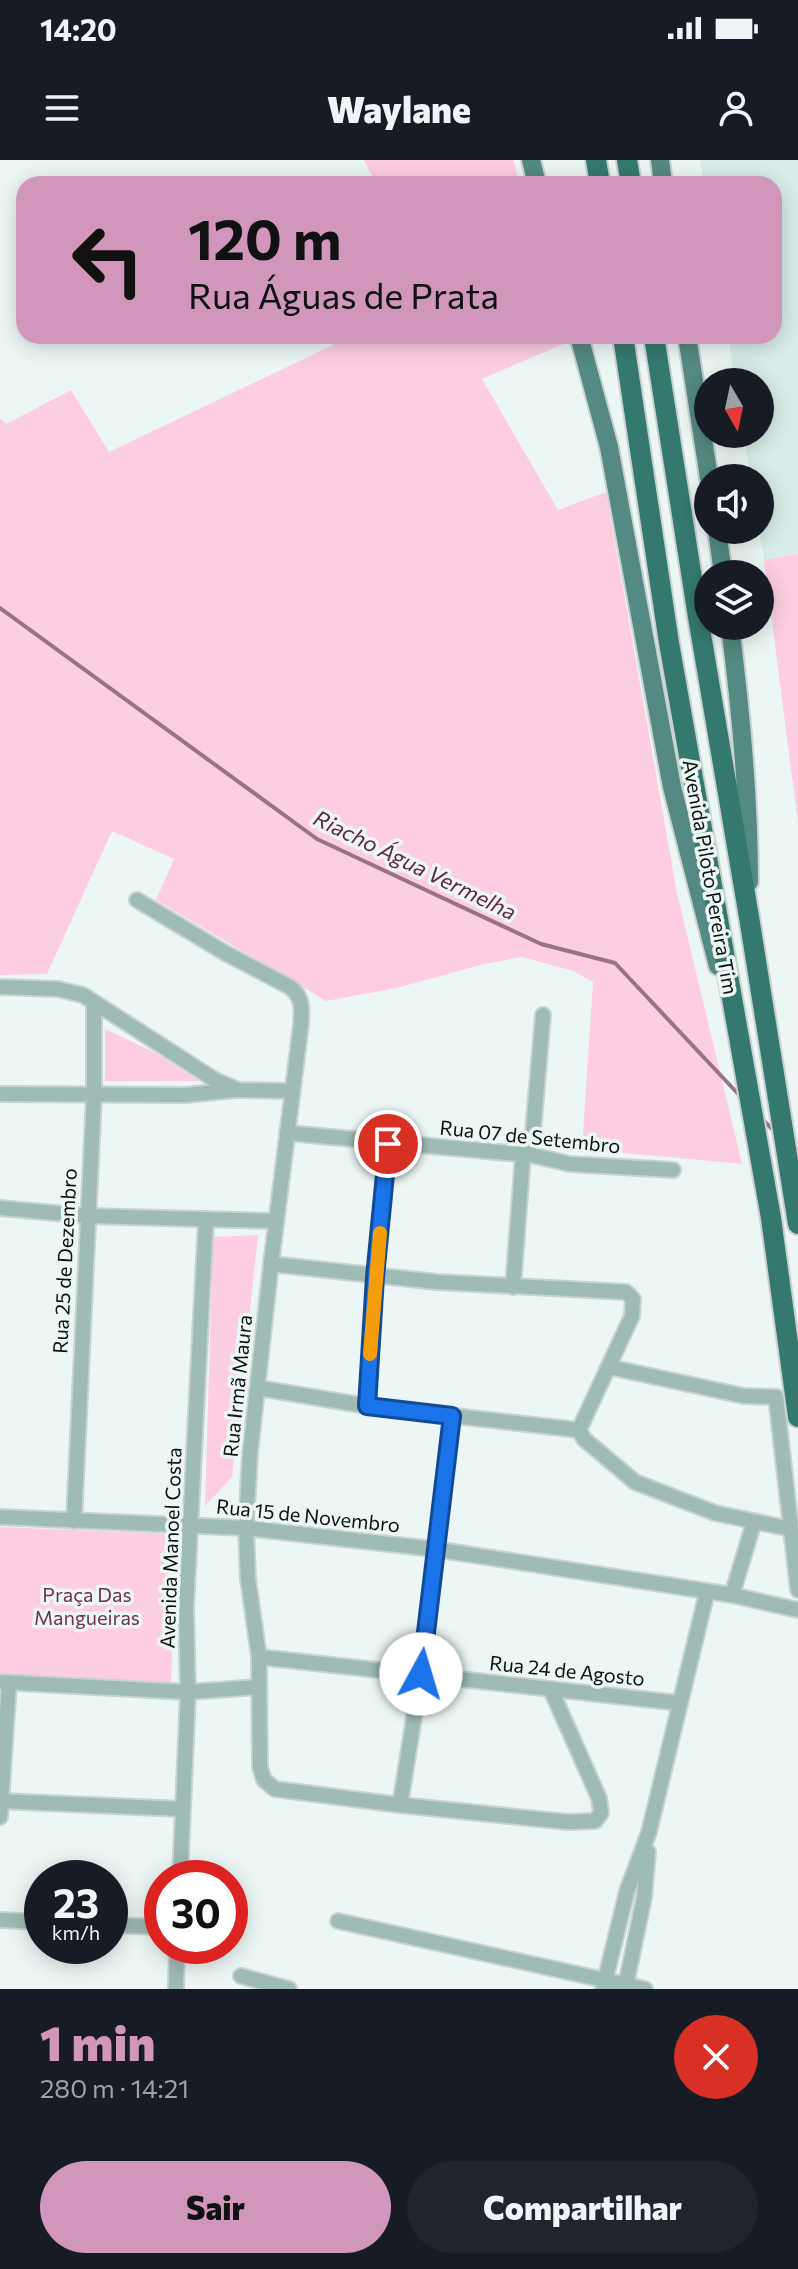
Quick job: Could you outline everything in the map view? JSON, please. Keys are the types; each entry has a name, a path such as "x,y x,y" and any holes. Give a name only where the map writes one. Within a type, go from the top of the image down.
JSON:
{"highway":[{"name":"Avenida Piloto Pereira Tim","path":"624,344 669,643 771,1218 798,1417"},
{"name":"Avenida Piloto Pereira Tim","path":"655,344 798,1224"}],"main road":[{"path":"581,344 609,447 672,787 737,1029"},
{"path":"688,344 707,464"},
{"path":"732,640 742,716 749,816 749,917"}],"street":[{"name":"Rua Irmã Maura","path":"137,900 227,954 290,987 301,1003 250,1453 246,1528 248,1579 259,1657 261,1775 268,1786 275,1789 400,1805"},
{"path":"0,987 58,989 83,995 215,1080 238,1090"},
{"name":"Rua 25 de Dezembro","path":"74,1521 94,1095 94,1003"},
{"path":"513,1287 543,1015"},
{"path":"0,1094 186,1095 238,1090 291,1091"},
{"name":"Rua 07 de Setembro","path":"287,1133 527,1155 570,1164 673,1170"},
{"path":"367,1406 388,1144"},
{"path":"0,1208 88,1216 276,1221"},
{"name":"Avenida Manoel Costa","path":"181,1860 188,1692 186,1608 206,1219"},
{"path":"271,1264 375,1277 607,1290 630,1295 634,1307 632,1316 579,1430"},
{"path":"609,1367 744,1396 776,1397 798,1590"},
{"path":"259,1388 367,1406 579,1430"},
{"path":"452,1416 421,1674 400,1805 568,1822 595,1821 601,1813 599,1798 551,1690"},
{"path":"579,1430 584,1439 635,1482 715,1513 791,1529"},
{"name":"Rua 15 de Novembro","path":"0,1517 246,1528 434,1549 732,1595 798,1610"},
{"path":"732,1595 754,1522"},
{"path":"604,1984 627,1891 649,1832 707,1592"},
{"name":"Rua 24 de Agosto","path":"259,1657 679,1703"},
{"path":"0,1817 4,1682 188,1692 259,1687"},
{"path":"0,1801 182,1809"},
{"path":"626,1987 644,1898 649,1832"},
{"path":"0,1920 24,1921"},
{"path":"338,1921 604,1984 645,1989"},
{"path":"176,1989 177,1964"},
{"path":"241,1976 289,1989"}],"shaded area":[{"path":"700,160 798,160 798,554 764,560 761,544 774,544 774,464 749,464 746,448 774,448 774,368 733,368 729,344 782,344 782,176 703,176"}],"green space":[{"path":"364,160 514,160 517,176 372,176"},
{"path":"335,344 563,344 482,379 558,510 606,492 677,893 742,1164 582,1149 593,982 573,971 522,957 397,988 326,1001 156,900 174,859 112,831 47,974 0,975 0,418 6,424 71,390 109,452"},
{"path":"798,554 798,823 774,637 774,560 764,560"},
{"path":"105,1029 156,1053 200,1081 105,1081"},
{"path":"258,1235 232,1477 205,1506 213,1237"},
{"name":"Praça Das Mangueiras","path":"0,1527 176,1534 171,1685 0,1678"}],"waterway":[{"name":"Riacho Água Vermelha","path":"0,608 317,839 541,944 615,963 742,1098"},
{"name":"Riacho Água Vermelha","path":"762,1119 775,1132"}],"slow traffic":[{"path":"370,1354 380,1233"}],"route":[{"path":"388,1144 367,1406 452,1416 421,1674"}]}
